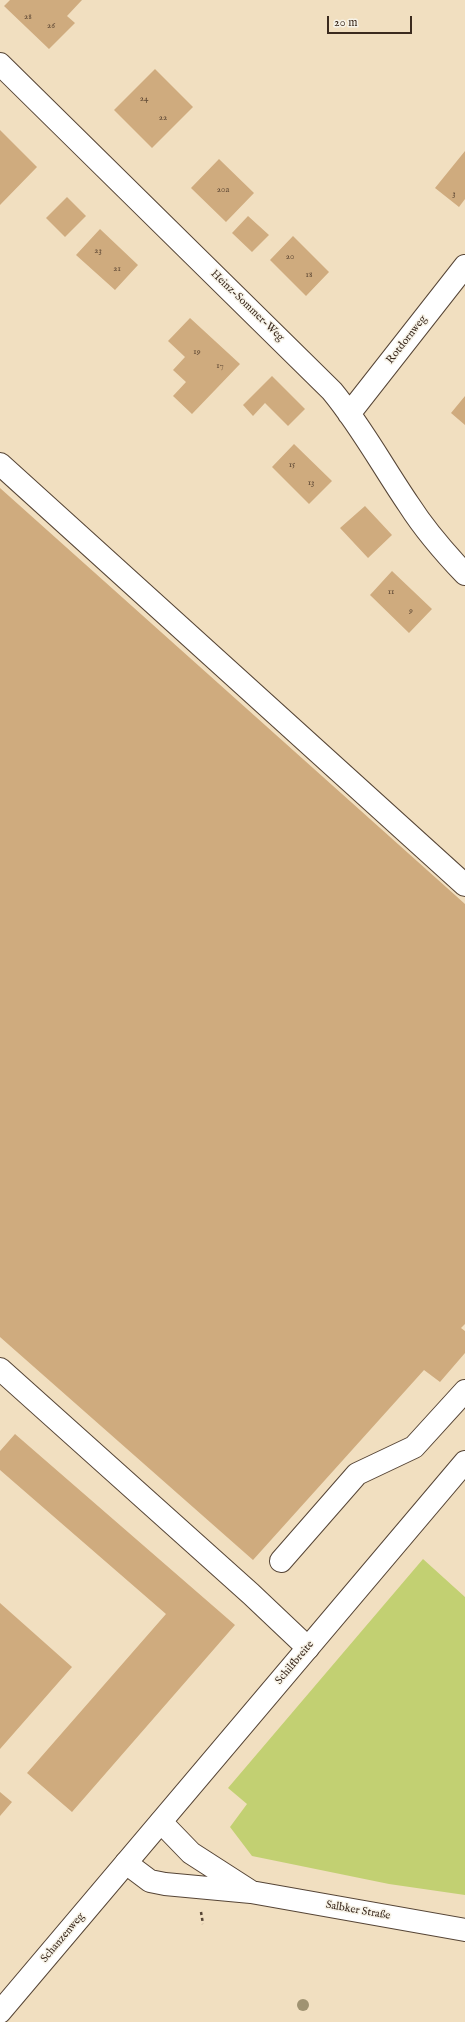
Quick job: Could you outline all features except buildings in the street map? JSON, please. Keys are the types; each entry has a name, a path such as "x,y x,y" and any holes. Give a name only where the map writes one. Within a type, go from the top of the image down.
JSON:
{"street":[{"name":"Heinz-Sommer-Weg","path":"0,64 323,382 349,414 423,526 465,574"},
{"name":"Rotdornweg","path":"349,414 465,266"},
{"path":"0,464 465,885"},
{"path":"0,1369 251,1594 308,1648"},
{"path":"281,1561 357,1474 414,1447 465,1391"},
{"name":"Schilfbreite","path":"126,1863 465,1462"},
{"name":"Salbker Straße","path":"161,1822 191,1852 250,1892"},
{"name":"Salbker Straße","path":"126,1863 150,1881 189,1887 250,1892 465,1930"},
{"name":"Schanzenweg","path":"0,2012 126,1863"}],"path":[{"path":"202,1918 203,1924"}],"green space":[{"path":"423,1559 465,1597 465,1895 389,1884 252,1856 230,1827 247,1804 228,1788"}]}
